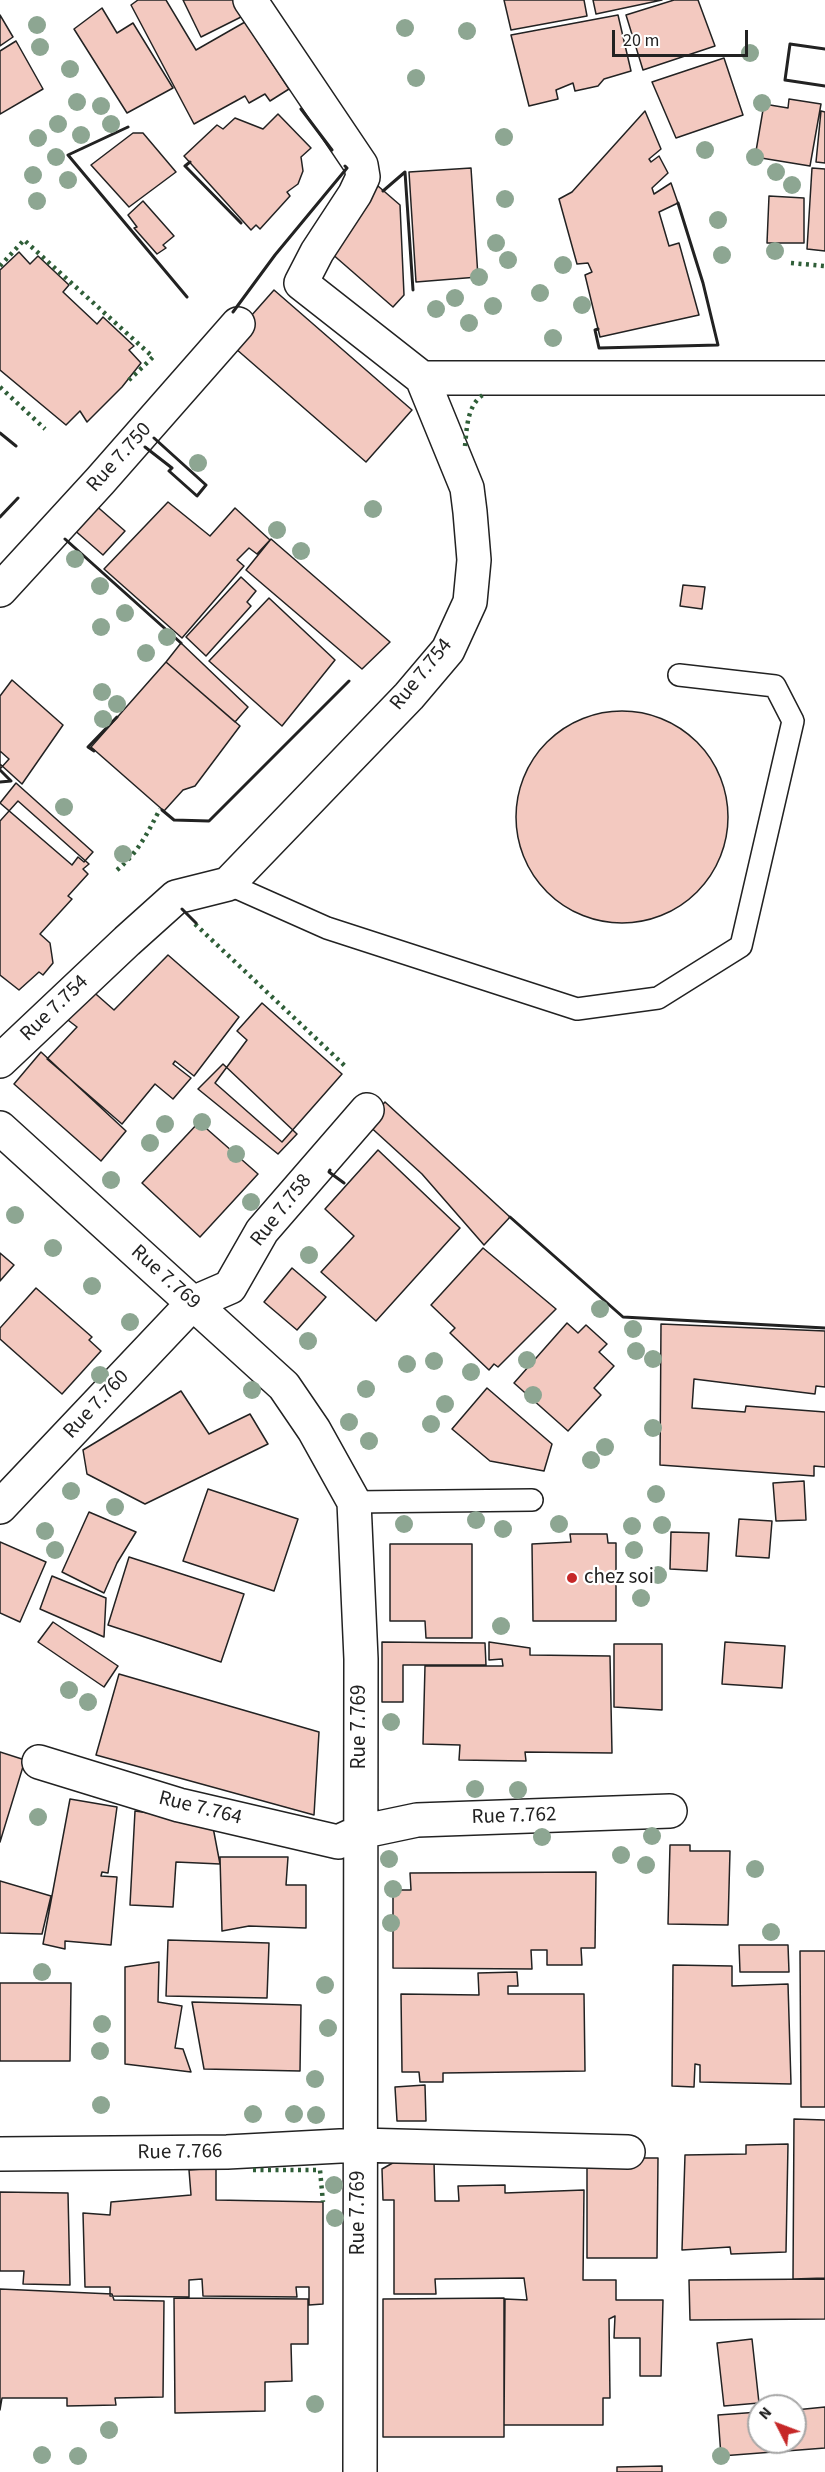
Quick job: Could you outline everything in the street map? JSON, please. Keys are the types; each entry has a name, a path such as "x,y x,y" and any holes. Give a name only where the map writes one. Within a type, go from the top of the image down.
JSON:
{"street":[{"path":"250,0 361,165 363,177 355,194 317,252 301,283 422,378 825,378"},
{"name":"Rue 7.750","path":"0,590 100,481 238,324"},
{"name":"Rue 7.754","path":"0,1061 176,897 228,884 415,688 448,650 470,602 474,560 467,488 422,378"},
{"name":"Rue 7.758","path":"193,1303 230,1287 262,1231 367,1110"},
{"name":"Rue 7.769","path":"0,1128 284,1386 314,1430 354,1502 361,1659 360,2472"},
{"name":"Rue 7.760","path":"0,1507 193,1303"},
{"name":"Rue 7.764","path":"39,1762 178,1805 338,1842 360,1832"},
{"name":"Rue 7.762","path":"360,1832 417,1820 670,1811"},
{"name":"Rue 7.766","path":"0,2154 227,2152 359,2145 628,2151"}],"lane":[{"path":"228,884 327,928 577,1009 658,998 741,946 793,721 775,686 679,675"},
{"path":"354,1502 532,1500"}],"building":[{"path":"138,0 166,0 196,50 245,22 289,89 270,101 265,94 249,103 245,96 194,124 131,5"},
{"path":"183,0 235,0 243,16 201,37"},
{"path":"504,0 584,0 587,16 511,30"},
{"path":"593,0 662,0 596,14"},
{"path":"674,0 698,0 715,46 643,70 626,15"},
{"path":"102,8 117,33 133,23 173,88 127,113 74,29"},
{"path":"0,15 13,37 0,46"},
{"path":"618,15 631,71 604,79 598,86 575,91 573,83 556,90 558,99 529,106 511,35"},
{"path":"16,41 43,89 0,114 0,51"},
{"path":"724,58 743,115 676,138 652,82"},
{"path":"789,99 821,104 810,166 755,157 764,104 788,108"},
{"path":"645,111 661,149 649,159 651,162 659,156 668,173 652,188 654,194 671,183 678,203 659,212 669,246 679,243 699,315 600,337 585,275 592,272 588,263 577,264 559,199 572,192"},
{"path":"821,111 825,112 825,163 816,162"},
{"path":"278,114 311,148 301,157 303,171 298,184 287,192 290,196 260,229 256,225 251,230 184,156 217,125 223,129 235,118 263,129"},
{"path":"133,133 143,133 176,172 129,207 91,165"},
{"path":"471,168 478,277 416,282 409,172"},
{"path":"812,168 825,169 825,251 807,249"},
{"path":"378,186 400,205 404,295 393,307 323,246"},
{"path":"769,196 804,198 804,243 767,243"},
{"path":"143,201 174,236 163,245 166,248 157,254 134,228 137,227 128,215"},
{"path":"19,252 30,264 38,256 69,285 63,292 97,324 103,317 134,346 129,350 141,363 122,387 87,422 80,411 66,425 0,370 0,270"},
{"path":"274,290 412,410 366,462 228,342"},
{"path":"168,502 210,536 235,508 270,540 257,554 249,548 237,560 244,566 182,638 104,569"},
{"path":"93,503 125,531 103,555 72,528"},
{"path":"271,539 390,642 362,669 246,570"},
{"path":"241,577 256,591 247,602 251,606 206,656 186,637"},
{"path":"683,585 705,587 702,609 680,606"},
{"path":"269,598 335,660 282,726 209,661"},
{"path":"181,643 248,707 235,722 166,662"},
{"path":"166,662 240,726 195,786 183,790 164,811 91,747"},
{"path":"12,680 63,725 22,784 0,764 0,696"},
{"path":"612,711 632,711 653,715 672,723 697,742 710,758 720,776 726,796 728,817 726,838 720,858 710,876 697,892 672,911 653,919 632,923 612,923 591,919 572,911 540,884 528,867 520,848 516,827 516,807 520,786 528,767 555,735 572,723 591,715"},
{"path":"0,751 9,759 0,769"},
{"path":"16,783 93,852 84,862 78,857 72,865 0,803"},
{"path":"18,801 89,864 83,869 88,874 68,896 72,899 40,934 50,943 53,963 43,975 39,972 19,990 0,975 0,821"},
{"path":"168,955 239,1017 194,1076 175,1061 173,1064 191,1078 173,1099 155,1084 122,1124 47,1059 77,1027 64,1017 89,988 114,1010"},
{"path":"262,1003 342,1074 282,1142 215,1083 247,1040 237,1031"},
{"path":"41,1052 126,1131 101,1161 14,1084"},
{"path":"223,1064 297,1134 278,1154 198,1089"},
{"path":"385,1102 510,1217 484,1245 422,1174 366,1123"},
{"path":"199,1122 258,1174 200,1237 142,1183"},
{"path":"378,1150 460,1228 376,1321 321,1272 354,1236 325,1209"},
{"path":"483,1248 556,1309 498,1367 494,1364 489,1370 450,1333 455,1328 431,1305"},
{"path":"0,1253 14,1265 0,1281"},
{"path":"292,1268 326,1297 297,1330 264,1302"},
{"path":"36,1288 92,1337 89,1340 101,1351 62,1394 0,1339 0,1328"},
{"path":"567,1323 578,1333 586,1325 607,1344 599,1352 614,1366 594,1388 601,1395 568,1431 514,1383"},
{"path":"661,1324 825,1331 825,1387 816,1386 815,1394 694,1379 692,1408 745,1412 746,1406 825,1412 825,1467 814,1466 814,1476 660,1465"},
{"path":"487,1388 552,1444 544,1471 490,1461 452,1429"},
{"path":"181,1391 209,1434 250,1414 268,1444 145,1504 87,1474 83,1450"},
{"path":"804,1481 806,1520 776,1521 773,1483"},
{"path":"208,1489 298,1519 274,1591 183,1561"},
{"path":"89,1512 136,1532 117,1563 104,1593 62,1572"},
{"path":"739,1519 772,1521 769,1558 736,1556"},
{"path":"671,1532 709,1533 707,1571 670,1569"},
{"path":"570,1534 607,1534 608,1543 616,1543 616,1621 533,1621 532,1544 571,1542"},
{"path":"0,1542 46,1562 20,1622 0,1613"},
{"path":"390,1544 472,1544 472,1638 426,1638 425,1621 390,1621"},
{"path":"129,1557 244,1594 221,1662 108,1625"},
{"path":"52,1576 106,1598 104,1637 40,1609"},
{"path":"53,1622 118,1666 104,1687 38,1642"},
{"path":"382,1642 485,1643 486,1665 403,1665 403,1702 382,1702"},
{"path":"489,1642 530,1648 530,1655 610,1656 612,1753 525,1752 526,1761 459,1760 460,1745 423,1744 425,1666 503,1666 502,1659 489,1660"},
{"path":"725,1642 785,1646 782,1688 722,1684"},
{"path":"614,1644 662,1644 662,1710 614,1707"},
{"path":"119,1674 319,1732 314,1815 96,1755"},
{"path":"0,1752 25,1760 0,1842"},
{"path":"70,1799 117,1807 108,1873 102,1872 101,1876 117,1877 111,1945 65,1941 65,1949 43,1944"},
{"path":"135,1811 212,1822 220,1864 176,1862 173,1907 130,1905"},
{"path":"670,1845 690,1845 690,1851 730,1851 728,1925 668,1924"},
{"path":"220,1857 288,1857 286,1885 306,1885 306,1928 249,1926 222,1931"},
{"path":"596,1872 595,1948 581,1948 582,1965 547,1965 547,1950 531,1950 532,1969 393,1968 393,1890 411,1890 410,1873"},
{"path":"0,1881 51,1896 42,1934 0,1933"},
{"path":"168,1940 269,1943 267,1998 166,1996"},
{"path":"739,1945 788,1945 789,1972 740,1972"},
{"path":"800,1951 825,1951 825,2107 801,2107"},
{"path":"159,1962 158,2002 182,2006 175,2048 183,2049 191,2072 125,2064 125,1967"},
{"path":"673,1965 732,1966 732,1986 788,1984 791,2084 700,2082 700,2065 695,2064 694,2087 672,2086"},
{"path":"517,1972 518,1986 508,1986 508,1994 584,1994 585,2071 443,2073 443,2082 420,2082 419,2072 402,2072 401,1994 479,1995 478,1973"},
{"path":"0,1983 71,1983 70,2061 0,2061"},
{"path":"192,2002 301,2005 300,2071 204,2069"},
{"path":"425,2085 426,2121 397,2121 395,2087"},
{"path":"794,2119 825,2120 825,2278 793,2279"},
{"path":"788,2144 786,2252 731,2254 730,2247 682,2250 685,2155 746,2154 746,2145"},
{"path":"587,2158 658,2158 657,2258 587,2258"},
{"path":"398,2160 434,2161 435,2201 459,2201 458,2186 505,2185 505,2193 584,2190 583,2280 616,2280 616,2300 663,2300 661,2376 640,2376 640,2338 614,2338 615,2316 609,2319 610,2398 603,2398 603,2425 504,2425 505,2299 527,2300 524,2278 435,2279 436,2294 394,2294 394,2200 383,2200 382,2169"},
{"path":"216,2168 216,2200 323,2202 323,2304 309,2305 309,2287 296,2287 297,2297 203,2296 202,2279 189,2280 189,2297 110,2296 110,2287 85,2287 83,2213 110,2215 111,2202 191,2195 189,2170"},
{"path":"0,2192 68,2193 70,2285 23,2284 24,2271 0,2271"},
{"path":"825,2279 825,2319 690,2320 689,2280"},
{"path":"0,2289 112,2294 114,2300 164,2301 163,2397 115,2398 116,2405 67,2406 67,2398 2,2398 0,2410"},
{"path":"174,2298 308,2299 308,2344 291,2344 292,2381 265,2382 265,2411 175,2413"},
{"path":"504,2298 504,2437 383,2437 383,2299"},
{"path":"752,2339 758,2394 747,2394 747,2404 724,2406 717,2343"},
{"path":"825,2407 825,2448 807,2449 807,2409"},
{"path":"747,2413 747,2454 721,2456 718,2415"},
{"path":"662,2466 662,2472 617,2472 617,2467"}],"hedge":[{"path":"0,266 24,240 153,357 126,383"},
{"path":"791,263 825,266"},
{"path":"0,387 45,429"},
{"path":"465,446 472,409 480,397 486,393"},
{"path":"117,870 137,849 160,809"},
{"path":"195,924 345,1066"},
{"path":"253,2170 320,2170 323,2202"}],"wall":[{"path":"825,49 790,44 785,80 825,86"},
{"path":"301,109 332,150"},
{"path":"128,127 68,155 187,297"},
{"path":"190,162 185,166 241,223"},
{"path":"233,312 275,255 347,168 345,166"},
{"path":"383,191 405,172 413,290"},
{"path":"598,329 595,330 599,348 718,345 703,283 678,203"},
{"path":"0,433 16,446"},
{"path":"145,447 172,468 169,471 197,496 206,485 154,438"},
{"path":"0,517 18,498"},
{"path":"65,539 181,643"},
{"path":"162,810 174,820 209,821 349,681"},
{"path":"94,751 88,747 117,717"},
{"path":"0,770 11,781 0,782"},
{"path":"182,909 196,923"},
{"path":"330,1170 329,1172 344,1183"},
{"path":"510,1217 623,1317 825,1328"}],"place":[{"name":"chez soi","path":"572,1578"}]}
